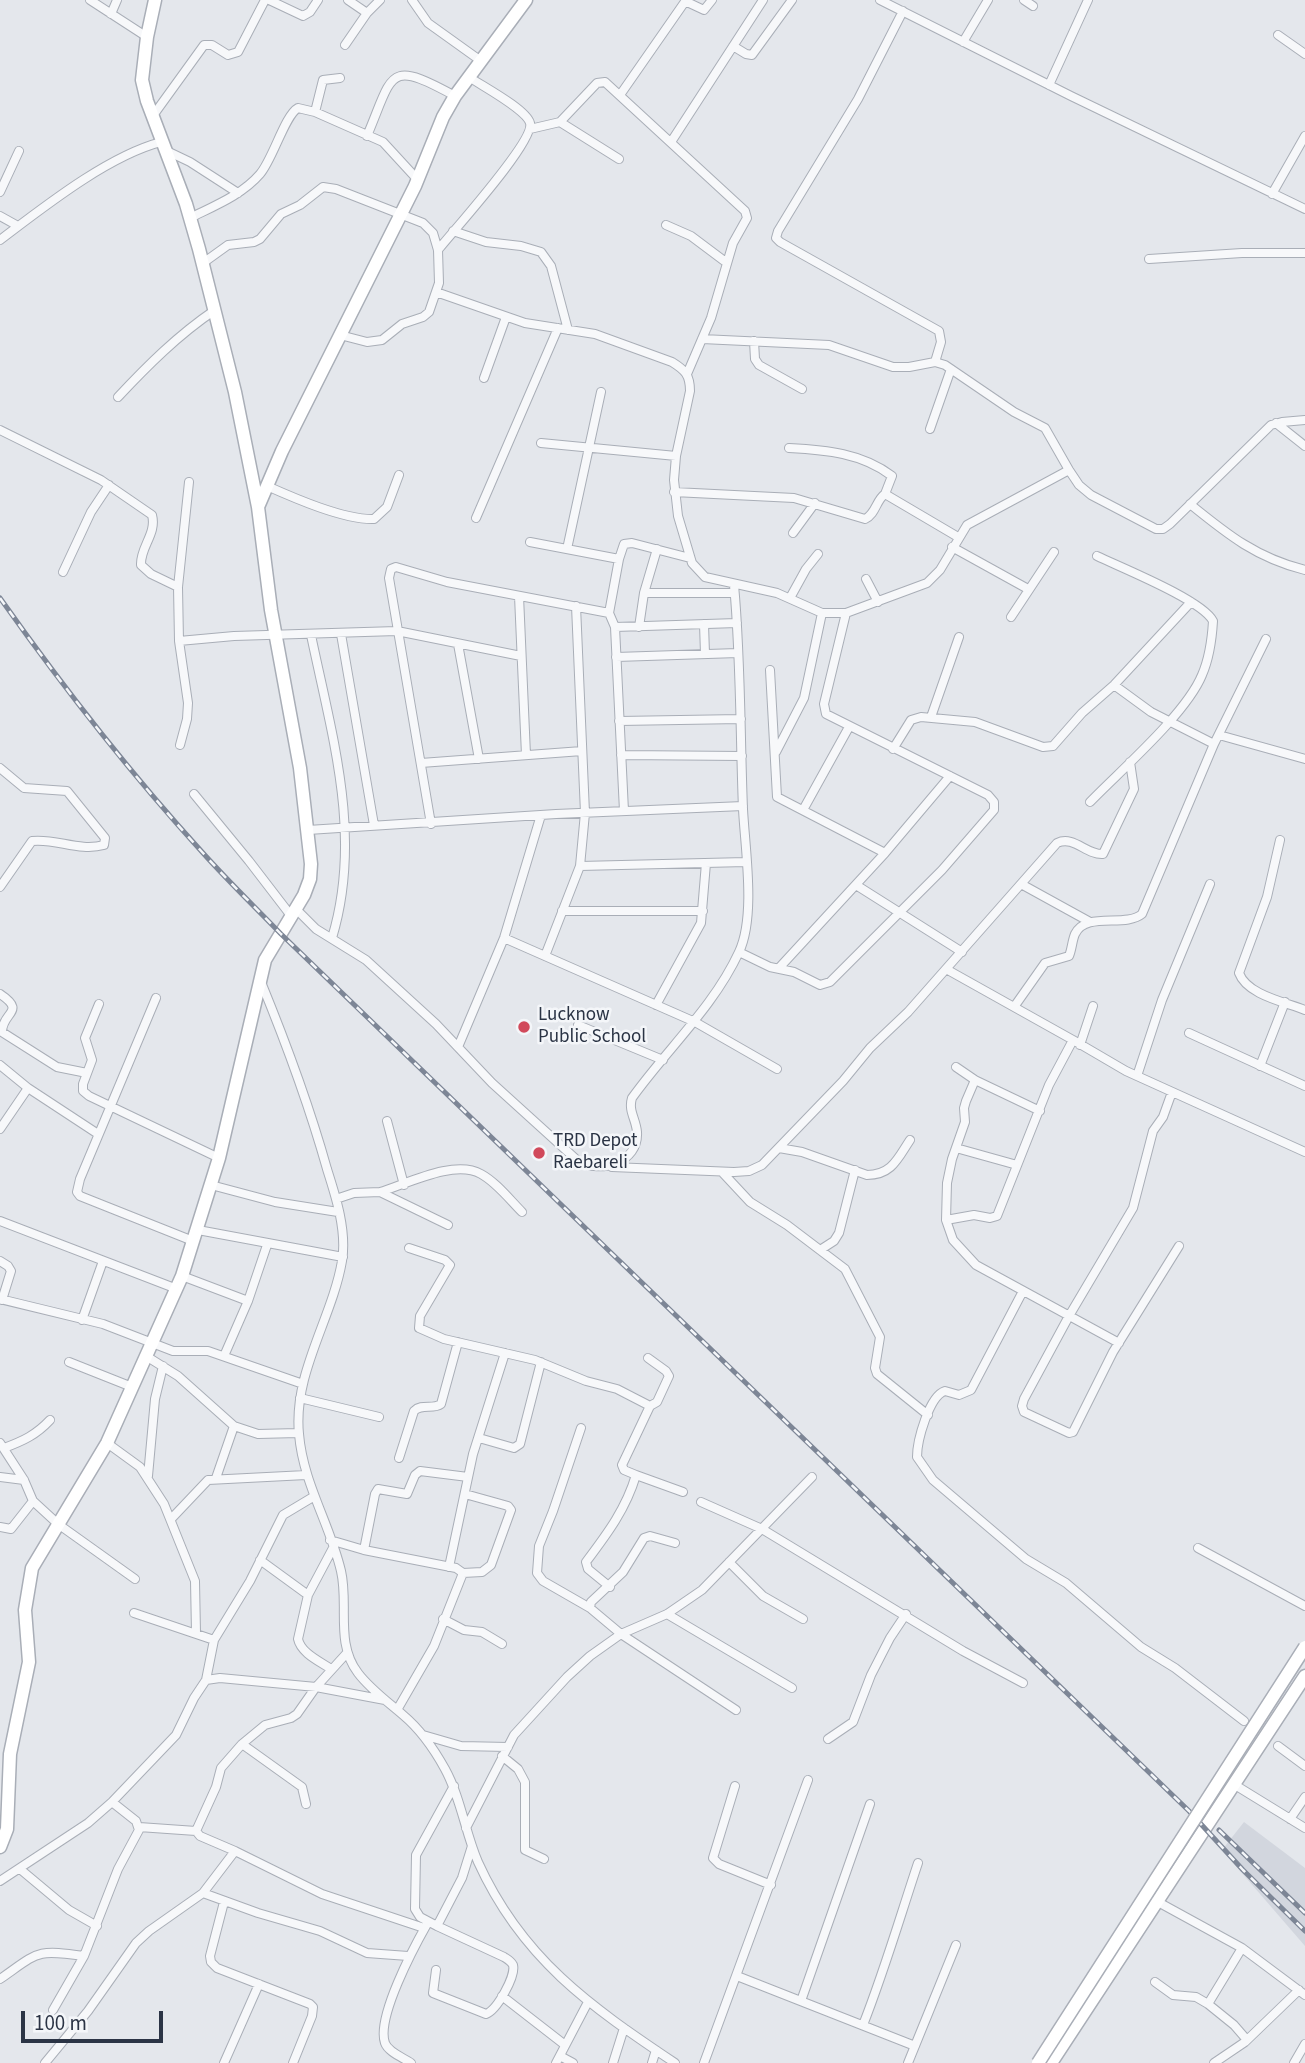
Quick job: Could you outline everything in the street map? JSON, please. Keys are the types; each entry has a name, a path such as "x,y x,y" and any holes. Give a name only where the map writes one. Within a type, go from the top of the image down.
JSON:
{"street":[{"path":"90,0 147,37"},
{"path":"111,14 117,0"},
{"path":"0,1847 6,1829 10,1754 29,1662 26,1595 32,1568 107,1443 177,1289 219,1158 269,950 294,914 310,878 308,830 300,768 276,636 258,507 203,263 190,218 152,117 142,80 155,0"},
{"path":"152,117 204,45 212,45 228,55 238,52 267,0 303,16 310,12 318,0"},
{"path":"348,0 368,13"},
{"path":"345,45 380,0"},
{"path":"412,0 428,23 481,61"},
{"path":"258,507 282,451 400,215 455,96 526,0"},
{"path":"620,95 684,3 704,10 712,0"},
{"path":"671,142 763,0"},
{"path":"733,46 752,55 792,0"},
{"path":"880,0 1305,209"},
{"path":"903,0 859,99 778,230 776,238 935,327 942,337 935,362"},
{"path":"963,42 988,0"},
{"path":"1024,0 1032,6"},
{"path":"1049,85 1088,0"},
{"path":"1278,35 1305,54"},
{"path":"367,136 389,84 398,76 413,75 455,96"},
{"path":"438,250 518,151 530,129 529,119 519,110 469,77"},
{"path":"315,113 323,80 340,78"},
{"path":"530,129 560,122 599,81 608,84 746,213 747,218 736,235 711,317 687,374"},
{"path":"190,218 238,193 259,176 294,109 302,108 315,113 388,146 417,179"},
{"path":"560,122 619,159"},
{"path":"1272,194 1305,136"},
{"path":"0,240 118,158 142,147 163,146 238,193"},
{"path":"0,192 19,151"},
{"path":"203,263 228,245 260,239 281,214 300,205 323,187 337,189 415,219 429,229 438,250 440,275 426,315 407,321 382,340 367,342 340,335"},
{"path":"0,216 18,226"},
{"path":"666,225 691,236 727,262"},
{"path":"453,231 486,242 521,246 541,252 551,266 568,330"},
{"path":"1149,259 1242,253 1305,253"},
{"path":"436,292 506,317 595,334 672,362 687,374 690,382 689,404 676,456 674,492 678,516 690,558 697,571 734,589"},
{"path":"118,397 148,365 215,310"},
{"path":"484,378 506,317"},
{"path":"476,517 558,328"},
{"path":"702,339 829,345 893,367 935,362 951,369 1014,412 1045,428 1079,485 1091,495 1156,529 1166,527 1263,431 1276,423 1305,420"},
{"path":"754,341 755,359 759,365 802,390"},
{"path":"930,429 951,369"},
{"path":"567,549 601,393"},
{"path":"1276,423 1305,446"},
{"path":"0,430 109,485 152,515 153,530 141,565 151,574 178,587"},
{"path":"541,443 676,456"},
{"path":"674,492 776,497 815,503 865,519 885,494 892,479 891,475 857,457 830,450 789,448"},
{"path":"644,593 734,589 777,593 822,613 846,613 927,583 934,578 958,537 972,520 1069,470"},
{"path":"267,486 297,500 365,519 374,519 387,507 399,475"},
{"path":"180,745 188,703 179,641 178,587 189,482"},
{"path":"63,572 91,512 109,485"},
{"path":"885,494 958,537"},
{"path":"793,533 815,503"},
{"path":"1190,504 1235,540 1259,554 1305,570"},
{"path":"530,542 619,559"},
{"path":"624,811 615,627 609,613 621,548 625,543 690,558"},
{"path":"952,547 1028,589"},
{"path":"639,626 644,593 657,549"},
{"path":"1011,617 1054,552"},
{"path":"790,598 818,554"},
{"path":"1090,803 1169,722 1202,675 1213,624 1210,615 1191,602 1097,556"},
{"path":"431,824 397,631 389,578 391,569 609,613"},
{"path":"866,579 878,602"},
{"path":"608,1167 618,1163 634,1144 637,1131 630,1102 695,1022 740,952 747,924 734,589"},
{"path":"519,596 526,755"},
{"path":"893,749 915,717 975,722 1049,747 1114,685 1191,602"},
{"path":"545,956 580,866 585,813 576,606"},
{"path":"776,752 804,698 822,613"},
{"path":"740,952 825,985 942,870 994,810 992,798 829,718 824,708 846,613"},
{"path":"615,627 737,623"},
{"path":"704,624 705,654"},
{"path":"179,641 234,636 341,635 397,631 521,656"},
{"path":"312,635 339,767 346,827 344,884 332,938"},
{"path":"341,635 374,825"},
{"path":"931,717 959,637"},
{"path":"1014,1007 1045,963 1069,956 1077,930 1090,922 1135,918 1142,914 1214,744 1266,639"},
{"path":"458,643 479,759"},
{"path":"616,657 738,653"},
{"path":"770,670 777,797 885,853"},
{"path":"1114,685 1151,712 1214,744"},
{"path":"619,721 741,719"},
{"path":"803,810 849,727"},
{"path":"1219,735 1305,759"},
{"path":"421,763 582,751"},
{"path":"621,755 742,756"},
{"path":"194,794 294,914 366,960 492,1083 578,1161 595,1167 722,1172 756,1169 779,1148 843,1081 856,1063 908,1012 1052,848 1062,841 1071,841 1098,855 1102,854 1135,789 1130,762"},
{"path":"0,768 24,788 67,791 105,840 101,847 83,848 32,841 0,887"},
{"path":"779,968 885,853 950,776"},
{"path":"308,830 541,815 743,806"},
{"path":"458,1047 504,938 541,815"},
{"path":"1280,840 1267,897 1239,973 1243,980 1261,993 1305,1010"},
{"path":"580,866 746,862"},
{"path":"656,1006 695,936 703,911 706,863"},
{"path":"1021,884 1090,922"},
{"path":"1137,1076 1166,988 1210,884"},
{"path":"856,885 962,952"},
{"path":"562,911 703,911"},
{"path":"504,938 695,1022 777,1069"},
{"path":"946,970 1137,1076 1305,1152"},
{"path":"260,979 301,1080 338,1212 342,1257 337,1282 303,1384 298,1433 306,1475 332,1544 343,1583 346,1654 358,1672 422,1735 445,1768 454,1786 472,1846 485,1876 515,1926 544,1963 588,2002 676,2063"},
{"path":"0,994 12,1001 13,1005 2,1026 2,1032 57,1067 87,1073"},
{"path":"156,999 77,1187 80,1196 195,1236 342,1257"},
{"path":"1260,1066 1285,1002"},
{"path":"99,1004 85,1038 92,1055 83,1091 219,1158"},
{"path":"946,1220 974,1215 990,1218 997,1216 1054,1076 1076,1042 1093,1006"},
{"path":"578,1025 663,1060"},
{"path":"1189,1033 1305,1086"},
{"path":"0,1065 28,1088 98,1135"},
{"path":"956,1067 975,1080 1040,1111"},
{"path":"975,1080 964,1108 965,1122 947,1182 946,1220 953,1240 976,1265 1119,1343"},
{"path":"0,1129 28,1088"},
{"path":"1171,1092 1163,1117 1153,1131 1133,1208 1069,1316 1024,1399 1022,1409 1069,1433 1073,1432 1119,1343 1179,1246"},
{"path":"387,1121 404,1185"},
{"path":"779,1148 802,1152 867,1175 885,1173 911,1140"},
{"path":"956,1148 1017,1165"},
{"path":"820,1250 834,1241 839,1233 855,1170"},
{"path":"336,1199 354,1193 380,1192 441,1172 471,1171 484,1175 522,1212"},
{"path":"722,1172 750,1202 845,1269 876,1328 880,1345 875,1368 877,1374 928,1415"},
{"path":"211,1185 275,1202 338,1212"},
{"path":"380,1192 448,1225"},
{"path":"0,1221 177,1289"},
{"path":"224,1356 248,1301 267,1245"},
{"path":"409,1248 449,1262 449,1269 420,1316 419,1328 434,1336 541,1362 586,1381 617,1389 650,1406"},
{"path":"82,1320 103,1261"},
{"path":"0,1262 11,1271 1,1299 121,1330 149,1350 163,1366 234,1426 258,1434 298,1433"},
{"path":"182,1276 248,1301"},
{"path":"1023,1291 971,1390 960,1395 945,1391 939,1393 920,1434 917,1457 933,1480 1026,1559 1066,1583 1134,1642 1175,1668 1244,1721"},
{"path":"399,1458 414,1411 420,1407 437,1407 443,1401 458,1342"},
{"path":"149,1350 208,1351 303,1384"},
{"path":"449,1567 468,1477 505,1353"},
{"path":"648,1358 666,1371 669,1377 657,1402 650,1406 622,1465 624,1470 683,1492"},
{"path":"69,1362 132,1387"},
{"path":"479,1438 514,1448 520,1444 541,1362"},
{"path":"148,1476 157,1387 163,1366"},
{"path":"300,1398 379,1417"},
{"path":"50,1420 30,1438 2,1445 24,1480 33,1501 58,1524 135,1579"},
{"path":"216,1478 234,1426"},
{"path":"581,1429 554,1511 539,1546 537,1573 543,1581 590,1608 621,1634 736,1710"},
{"path":"107,1443 148,1476 171,1519 195,1581 195,1633"},
{"path":"363,1549 378,1489 405,1495 420,1471 468,1477"},
{"path":"171,1519 202,1485 216,1478 306,1475"},
{"path":"610,1587 588,1569 586,1564 624,1507 636,1475"},
{"path":"0,1477 24,1480"},
{"path":"466,1828 514,1735 567,1677 590,1656 621,1634 667,1615 702,1590 812,1477"},
{"path":"332,1544 449,1567 463,1573 482,1572 491,1565 511,1510 508,1506 465,1494"},
{"path":"0,1881 88,1823 112,1802 176,1735 206,1680 214,1640 283,1515 313,1497"},
{"path":"0,1527 11,1529 33,1501"},
{"path":"701,1502 762,1529 963,1651 1023,1683"},
{"path":"590,1608 591,1602 623,1572 644,1538 650,1536 675,1543"},
{"path":"331,1669 299,1645 302,1615 308,1595 332,1544"},
{"path":"1198,1548 1305,1606"},
{"path":"260,1560 308,1595"},
{"path":"729,1562 763,1596 803,1619"},
{"path":"397,1710 434,1646 463,1573"},
{"path":"134,1613 214,1640"},
{"path":"667,1615 792,1688"},
{"path":"828,1739 853,1722 876,1664 906,1615"},
{"path":"443,1619 464,1630 482,1632 502,1644"},
{"path":"1038,2063 1305,1647"},
{"path":"196,1831 216,1787 221,1768 242,1744 265,1725 297,1714 316,1687 346,1654"},
{"path":"1051,2063 1305,1676"},
{"path":"206,1680 220,1678 316,1687 385,1700"},
{"path":"422,1735 461,1746 508,1747"},
{"path":"242,1744 302,1787 306,1804"},
{"path":"1278,1746 1305,1766"},
{"path":"502,1756 518,1769 526,1782 525,1850 544,1859"},
{"path":"704,2063 808,1780"},
{"path":"1235,1785 1305,1829"},
{"path":"426,1924 415,1909 416,1855 454,1786"},
{"path":"735,1786 713,1858 719,1864 771,1885"},
{"path":"1290,1819 1305,1797"},
{"path":"112,1802 139,1827 196,1831 200,1836 322,1894 437,1926 505,1956 513,1969 495,2010 486,2014 433,1993 436,1970"},
{"path":"801,2001 870,1804"},
{"path":"53,2010 84,1956 118,1869 139,1827"},
{"path":"437,1926 458,1885 472,1846"},
{"path":"45,2063 88,2011 142,1936 203,1893 235,1851"},
{"path":"863,2025 881,1981 918,1863"},
{"path":"20,1869 68,1910 97,1926"},
{"path":"203,1893 320,1931 367,1953 408,1956"},
{"path":"224,1902 211,1962 217,1968 313,2007 293,2063"},
{"path":"1158,1902 1242,1948 1302,1993 1247,2040 1214,2063"},
{"path":"411,2063 387,2047 384,2041 386,2021 408,1956 426,1924"},
{"path":"908,2063 957,1945"},
{"path":"1208,2004 1242,1948"},
{"path":"0,1979 45,1951 84,1956"},
{"path":"737,1976 915,2046"},
{"path":"1156,1982 1175,1996 1196,1997 1208,2004 1234,2025 1247,2040"},
{"path":"224,2063 260,1984"},
{"path":"502,1996 565,2045"},
{"path":"573,2063 558,2060 588,2002"},
{"path":"613,2063 624,2028"},
{"path":"1294,2063 1305,2044"},
{"path":"652,2063 656,2050"}],"shaded area":[{"path":"1244,1822 1305,1868 1305,1946 1222,1850"}],"railway":[{"path":"0,598 123,761 212,863 281,934 1189,1811 1243,1870 1305,1931"},
{"path":"1219,1830 1305,1913"}],"place":[{"name":"Lucknow Public School","path":"524,1027"},
{"name":"TRD Depot Raebareli","path":"539,1153"}]}
